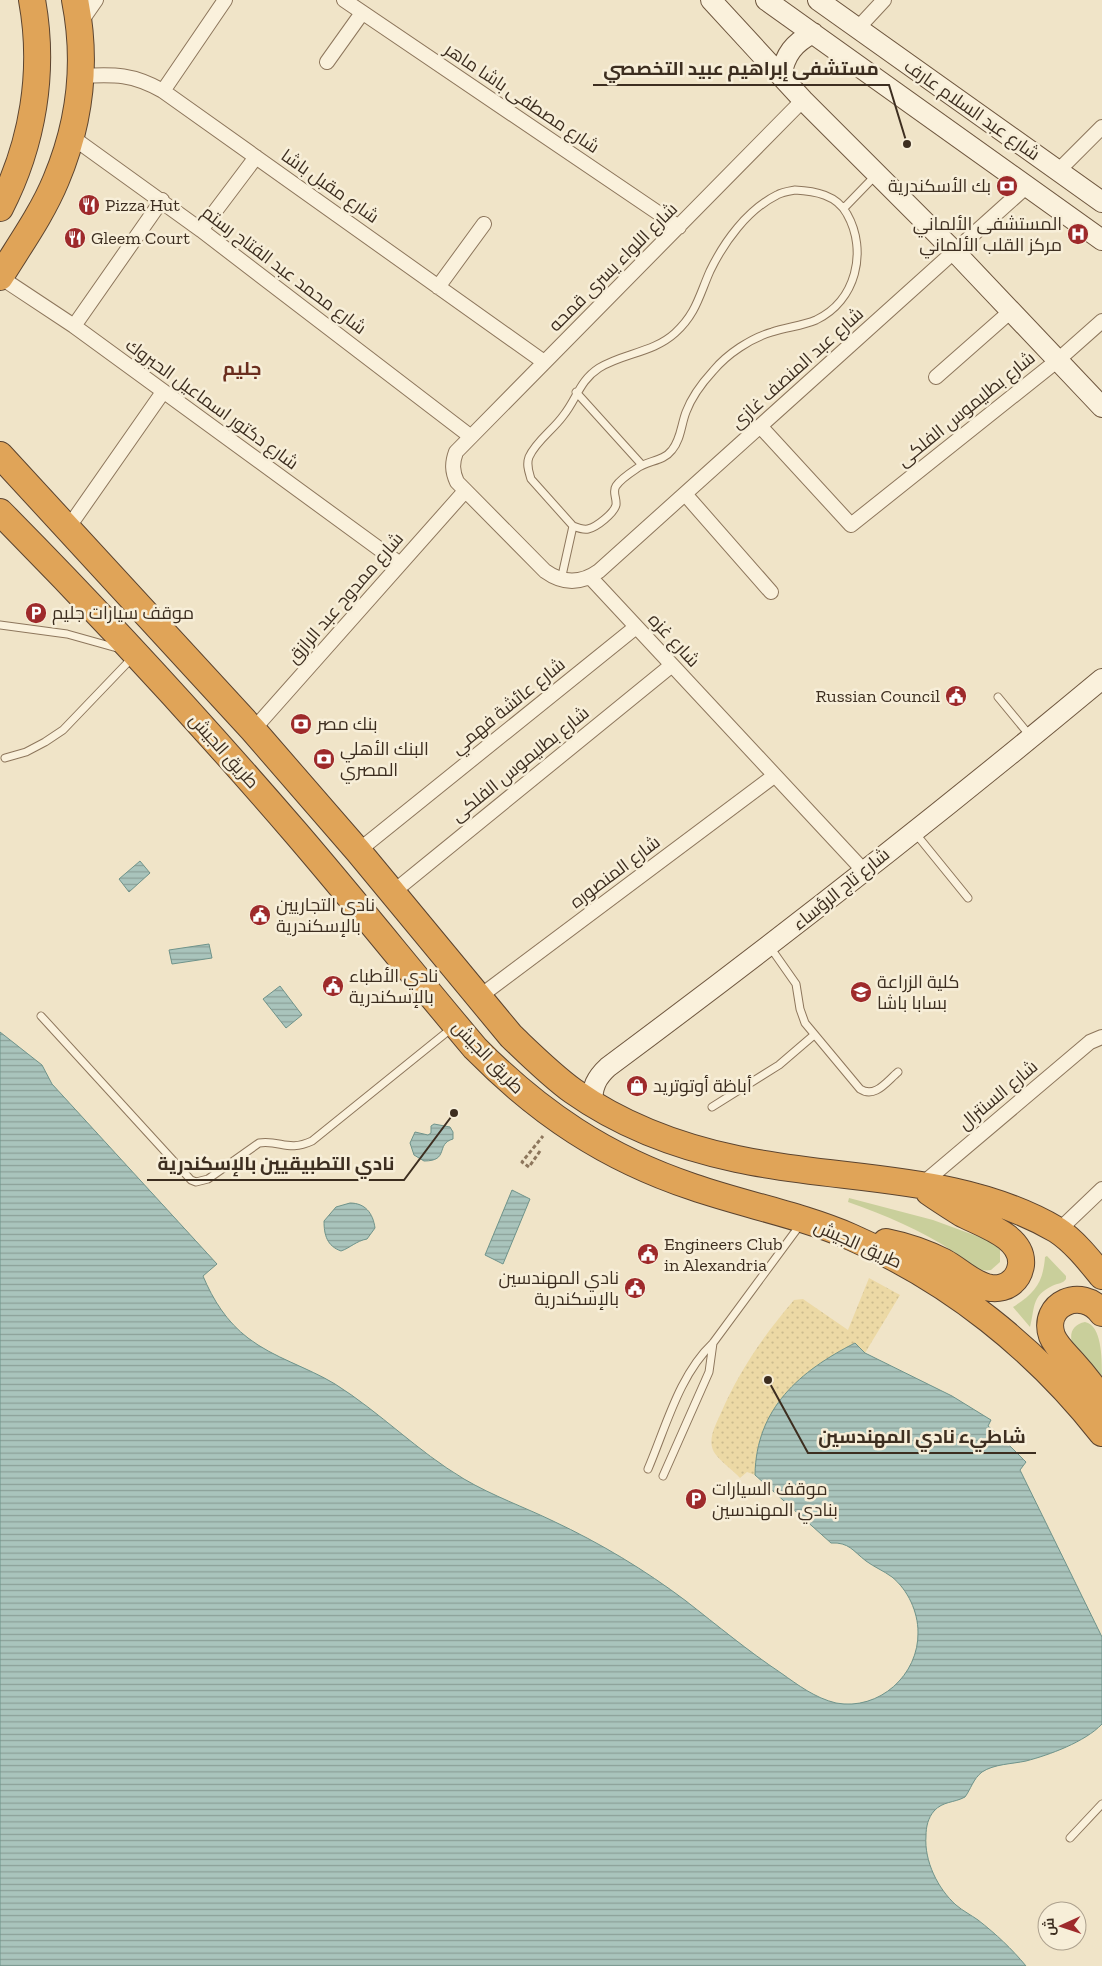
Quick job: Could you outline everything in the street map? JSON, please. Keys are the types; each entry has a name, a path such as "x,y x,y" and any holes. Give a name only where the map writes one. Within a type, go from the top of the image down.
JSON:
{"highway":[{"path":"0,208 12,186 26,146 34,104 38,62 36,20 32,0"},
{"path":"0,277 33,224 56,182 72,137 82,76 77,12"},
{"name":"طريق الجيش","path":"0,455 253,730 358,851 511,1036 537,1061 592,1104 626,1122 661,1136 736,1159 920,1186 977,1197 1014,1210 1058,1231 1085,1255 1102,1276"},
{"name":"طريق الجيش","path":"0,512 89,603 218,744 456,1025 502,1075 530,1100 560,1122 625,1160 659,1175 851,1237 922,1274 958,1297 1026,1350 1057,1381 1102,1433"},
{"path":"851,1237 889,1242 926,1254 990,1288 1006,1286 1018,1276 1021,1260 1015,1245 1002,1234 960,1212 920,1186"},
{"path":"1102,1313 1096,1305 1090,1302 1076,1299 1069,1300 1057,1309 1051,1329 1056,1342 1102,1400"}],"street":[{"path":"77,12 96,0"},
{"path":"163,91 225,0"},
{"name":"شارع مصطفى باشا ماهر","path":"344,0 679,227"},
{"path":"711,0 803,100 955,252 1102,407"},
{"name":"شارع عبد السلام عارف","path":"766,0 1102,240"},
{"name":"شارع عبد السلام عارف","path":"818,0 1102,202"},
{"path":"858,28 884,0"},
{"path":"327,62 362,12"},
{"path":"781,76 784,62 790,49 801,39 813,33"},
{"name":"شارع مقبل باشا","path":"82,76 120,74 136,78 163,91 544,362"},
{"name":"شارع اللواء يسرى قمحه","path":"465,491 457,482 453,472 456,452 803,100"},
{"path":"1058,171 1102,127"},
{"name":"شارع محمد عبد الفتاح رستم","path":"72,137 162,200 470,436"},
{"path":"201,230 256,157"},
{"name":"شارع عبد المنصف غازى","path":"590,577 1027,186"},
{"path":"74,326 162,200"},
{"path":"438,287 484,224"},
{"name":"شارع دكتور اسماعيل الحبروك","path":"0,277 74,326 400,564"},
{"path":"936,377 1011,311"},
{"name":"شارع بطليموس الفلكى","path":"760,426 851,525 1058,360 1102,321"},
{"path":"68,528 163,392"},
{"path":"465,491 545,571 561,580 571,581 590,577"},
{"name":"شارع ممدوح عبد الرازق","path":"253,730 465,491"},
{"path":"685,494 771,592"},
{"name":"شارع غزه","path":"590,577 864,871"},
{"name":"شارع عائشة فهمي","path":"358,851 636,627"},
{"name":"شارع بطليموس الفلكى","path":"392,893 672,665"},
{"name":"شارع تاج الرؤساء","path":"592,1104 592,1091 598,1077 608,1067 770,946 1032,738 1102,679"},
{"name":"شارع المنصوره","path":"479,998 774,776"},
{"name":"شارع السنترال","path":"920,1186 1090,1042 1102,1037"},
{"path":"1058,1231 1102,1189"}],"lane":[{"path":"844,208 877,174"},
{"path":"795,190 813,191 829,197 844,208 854,225 858,244 858,264 852,282 841,299 817,319 756,338 734,352 714,369 698,389 685,414 679,440 672,451 661,459 642,465 617,484 614,493 616,502 612,512 594,527 580,529 574,526 531,479 528,469 528,459 533,450 563,416 576,392 589,376 598,369 622,357 656,346 674,334 689,318 700,299 710,272 724,246 741,223 763,204 778,194 795,190"},
{"path":"576,392 642,465"},
{"path":"561,580 574,526"},
{"path":"0,625 67,634 102,643 136,655 63,730 32,749 5,758"},
{"path":"998,696 1032,738"},
{"path":"914,832 968,898"},
{"path":"770,946 796,984 802,1016 814,1035 860,1089 865,1092 875,1092 898,1072"},
{"path":"41,1016 191,1180 196,1182 208,1179 259,1144 267,1142 292,1147 312,1141 456,1025"},
{"path":"712,1107 774,1069 814,1035"},
{"path":"648,1469 684,1385 700,1356 713,1342 803,1220"},
{"path":"663,1476 709,1372 713,1342"},
{"path":"1070,1838 1102,1804"}],"path":[{"path":"540,1152 530,1167 522,1162 543,1136"}],"green space":[{"path":"849,1198 933,1220 993,1242 1000,1250 1000,1262 991,1270 976,1268 929,1237 889,1218 848,1202"},
{"path":"1047,1256 1066,1276 1066,1279 1040,1294 1035,1304 1030,1327 1013,1307 1027,1297 1040,1281 1045,1257"},
{"path":"1085,1322 1091,1324 1098,1336 1102,1376 1072,1343 1071,1335 1073,1329"}],"sand":[{"path":"869,1278 900,1295 865,1353 855,1343 835,1354 799,1380 773,1412 763,1431 757,1452 755,1475 747,1472 740,1478 721,1461 713,1450 711,1441 715,1426 728,1398 753,1354 794,1300 803,1299 848,1330"}],"water":[{"path":"140,861 150,873 129,892 119,879"},
{"path":"209,944 212,958 172,964 169,950"},
{"path":"280,986 302,1015 286,1028 263,999"},
{"path":"0,1032 42,1065 52,1084 217,1264 203,1276 221,1310 240,1332 258,1345 313,1372 352,1395 430,1456 464,1479 486,1491 571,1529 638,1568 686,1601 769,1665 821,1698 836,1703 852,1704 867,1701 894,1687 912,1662 917,1648 918,1624 911,1602 898,1582 847,1546 831,1543 755,1475 757,1451 763,1430 773,1411 799,1379 816,1366 855,1343 865,1353 952,1396 991,1420 988,1426 1026,1462 1020,1470 1102,1637 1102,1724 1086,1737 1056,1751 1026,1761 987,1769 974,1781 965,1797 937,1808 930,1817 927,1826 927,1855 943,1891 956,1905 997,1936 1026,1966 0,1966"},
{"path":"434,1124 450,1127 453,1132 453,1139 448,1141 437,1158 424,1161 414,1155 410,1143 415,1132 428,1135 431,1133 431,1126"},
{"path":"512,1190 530,1199 503,1264 485,1255"},
{"path":"350,1203 364,1207 370,1213 375,1228 367,1239 341,1251 329,1243 324,1221 336,1207"}],"place":[{"name":"مستشفى إبراهيم عبيد التخصصي","path":"907,144"},
{"name":"بك الأسكندرية","path":"1007,186"},
{"name":"Pizza Hut","path":"89,205"},
{"name":"المستشفى الألماني مركز القلب الألماني","path":"1078,234"},
{"name":"Gleem Court","path":"75,238"},
{"name":"موقف سيارات جليم","path":"36,613"},
{"name":"Russian Council","path":"956,696"},
{"name":"بنك مصر","path":"301,724"},
{"name":"البنك الأهلي المصري","path":"324,759"},
{"name":"نادي التجاريين بالإسكندرية","path":"260,915"},
{"name":"نادي الأطباء بالإسكندرية","path":"333,986"},
{"name":"كلية الزراعة بسابا باشا","path":"861,992"},
{"name":"أباظة أوتوتريد","path":"637,1086"},
{"name":"نادي التطبيقيين بالإسكندرية","path":"454,1113"},
{"name":"Engineers Club in Alexandria","path":"648,1254"},
{"name":"نادي المهندسين بالإسكندرية","path":"635,1288"},
{"name":"شاطيء نادي المهندسين","path":"768,1380"},
{"name":"موقف السيارات بنادي المهندسين","path":"696,1499"}],"district":[{"name":"جليم","path":"242,368"}]}
